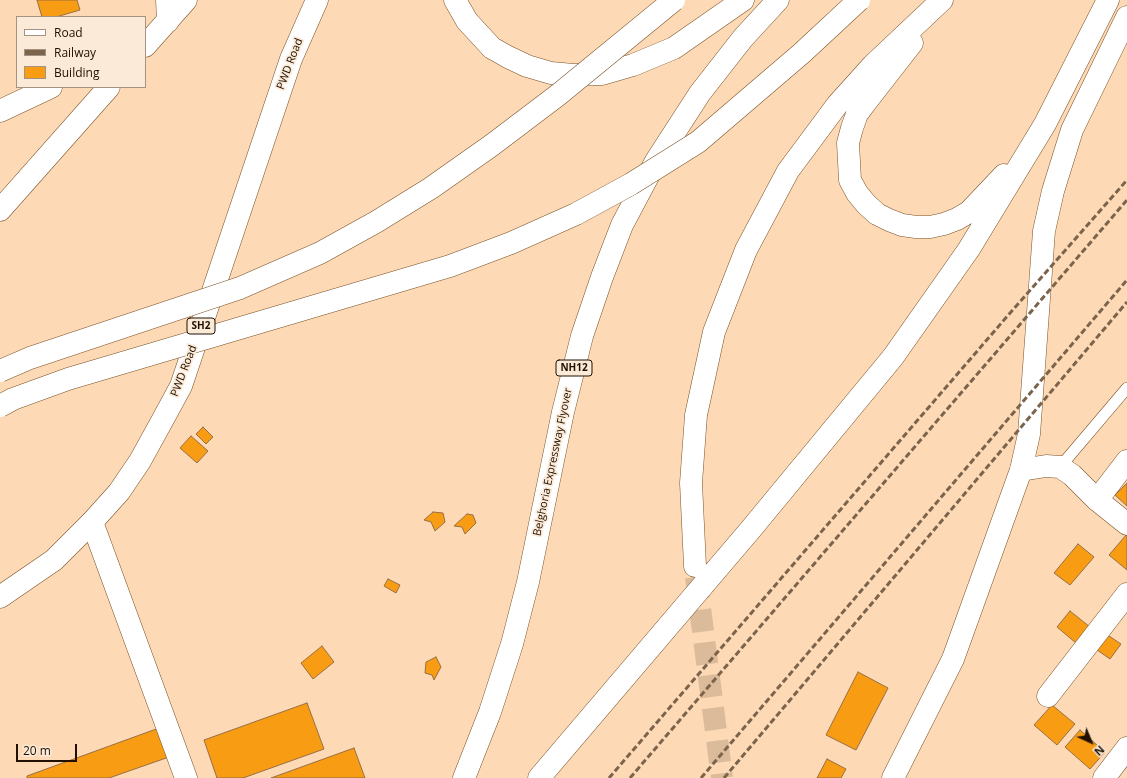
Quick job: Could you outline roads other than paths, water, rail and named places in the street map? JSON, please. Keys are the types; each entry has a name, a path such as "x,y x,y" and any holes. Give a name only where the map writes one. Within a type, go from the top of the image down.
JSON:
{"main road":[{"path":"146,44 167,10 186,0"},
{"name":"PWD Road","path":"0,597 54,560 92,522 119,492 140,461 181,386 291,59 317,0"},
{"path":"455,0 467,21 492,48 533,68 551,73 573,75 602,74 633,65 674,48 743,0"},
{"path":"0,370 30,358 240,288 320,253 376,222 430,188 492,145 558,95 674,0"},
{"name":"Belghoria Expressway Flyover","path":"464,778 490,712 512,644 528,582 563,412 582,336 622,225 656,161 700,93 744,38 778,0"},
{"path":"0,406 13,399 68,379 450,266 511,243 576,214 631,184 698,142 802,53 859,0"},
{"path":"695,566 691,483 696,415 714,332 746,250 788,171 837,105 872,65 942,0"},
{"path":"946,0 857,114 848,143 850,180 857,193 877,214 902,225 916,228 944,224 969,212 1004,174 1045,124"},
{"path":"539,778 751,529 893,357 969,249 1045,124 1108,0"},
{"path":"893,778 954,659 1021,470 1029,434 1044,231 1053,191 1072,130 1087,96 1127,17"},
{"path":"0,111 49,88"},
{"path":"0,210 108,88"},
{"path":"1097,500 1127,461"},
{"path":"1021,470 1046,466 1060,467 1072,475 1097,500 1127,524"},
{"path":"92,522 186,778"},
{"path":"1048,696 1127,594"},
{"path":"1104,778 1127,748"}],"lane":[{"path":"1060,467 1127,388"}],"tunnel":[{"path":"696,577 722,778"}],"railway":[{"path":"609,778 1004,320 1127,180"},
{"path":"630,778 1127,200"},
{"path":"701,778 1127,280"},
{"path":"724,778 1127,302"}]}
